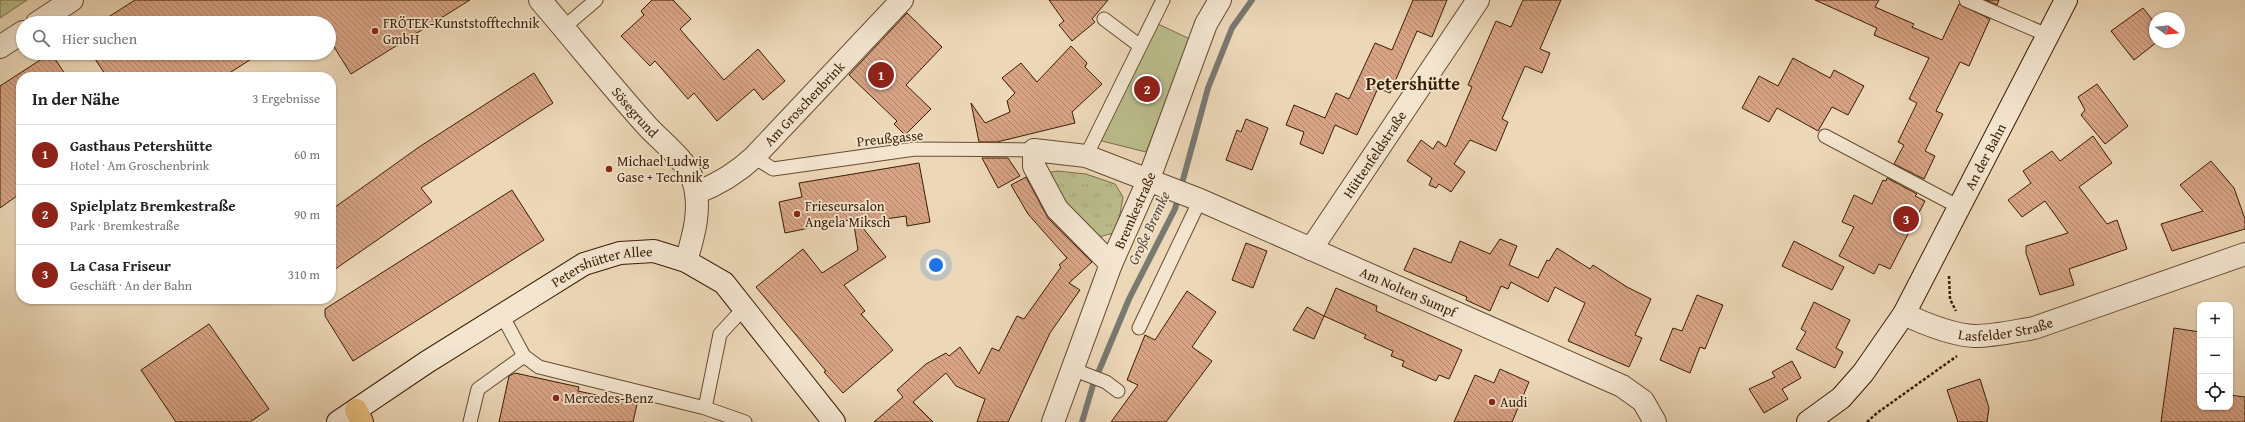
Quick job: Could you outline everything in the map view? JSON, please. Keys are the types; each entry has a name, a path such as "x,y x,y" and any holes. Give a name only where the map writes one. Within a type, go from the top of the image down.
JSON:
{"street":[{"path":"48,16 72,0"},
{"name":"Sösegrund","path":"540,0 648,127 683,163 692,179 696,193 697,212 686,261"},
{"name":"Am Groschenbrink","path":"696,193 716,186 739,170 754,157 902,0"},
{"name":"Bremkestraße","path":"1053,422 1111,264 1157,184 1206,24 1220,0"},
{"name":"Hüttenfeldstraße","path":"1311,250 1478,0"},
{"name":"An der Bahn","path":"1904,314 2066,0"},
{"path":"0,47 16,37"},
{"path":"1034,150 1034,166 1057,209 1111,264"},
{"name":"Am Nolten Sumpf","path":"1034,150 1086,156 1195,198 1622,386 1643,401 1655,422"},
{"name":"Petershütter Allee","path":"338,422 359,416 502,315 584,264 620,253 654,251 686,261 724,283 745,307 834,422"},
{"name":"Lasfelder Straße","path":"1904,314 1941,328 1974,336 2034,328 2245,254"},
{"path":"1808,422 1841,398 1864,373 1904,314"}],"lane":[{"path":"564,28 596,0"},
{"path":"1086,156 1163,0"},
{"path":"1966,0 2047,35"},
{"path":"1104,19 1140,46"},
{"path":"1825,136 1959,207"},
{"name":"Preußgasse","path":"754,157 774,169 915,149 1034,150"},
{"path":"1139,328 1195,198"},
{"path":"705,408 720,334 745,307"},
{"path":"502,315 524,356 539,367 705,408 745,422"},
{"path":"470,422 478,389 524,356"},
{"path":"1072,370 1100,380 1118,392"}],"path":[{"path":"1868,422 1877,413 1970,346 1974,336 1974,326 1957,314 1950,299 1949,271"}],"green space":[{"path":"0,0 27,0 0,18"},
{"path":"1156,23 1190,39 1146,152 1098,140"},
{"path":"1057,171 1086,174 1115,184 1123,197 1117,232 1099,237 1091,236 1048,178 1051,172"}],"building":[{"name":"FRÖTEK-Kunststofftechnik GmbH","path":"135,0 470,0 351,74 336,50 336,16 110,16"},
{"path":"652,0 673,0 691,19 680,29 724,80 758,49 785,81 763,100 754,89 717,121 694,93 688,99 655,61 650,66 621,36 644,15 641,11"},
{"path":"1049,0 1108,0 1092,19 1095,22 1072,41 1059,25 1064,21"},
{"path":"1413,0 1447,0 1432,37 1417,31 1390,93 1378,88 1357,135 1335,125 1323,154 1300,144 1304,132 1286,125 1294,105 1325,118 1336,93 1349,99 1375,43 1392,50"},
{"path":"1523,0 1561,0 1540,49 1550,53 1542,73 1525,66 1502,119 1508,122 1496,151 1470,140 1454,164 1465,172 1451,192 1439,184 1436,188 1429,185 1432,178 1407,161 1421,140 1433,149 1438,141 1446,147 1472,87 1468,85 1496,21 1511,27"},
{"path":"1815,0 1879,0 1875,7 1914,24 1912,27 1942,40 1959,4 1990,19 1969,66 1960,62 1936,111 1943,114 1925,151 1935,156 1924,179 1894,164 1904,145 1898,142 1917,103 1909,99 1929,58 1874,35 1877,28"},
{"path":"1986,0 1999,0 1997,5"},
{"path":"2143,8 2149,16 2149,48 2134,60 2111,31"},
{"path":"907,13 942,47 906,85 931,109 905,135 894,124 897,121 849,75"},
{"path":"1071,46 1087,63 1085,67 1102,84 1072,112 1075,123 997,142 979,142 971,103 985,123 1010,112 1007,101 1015,93 1002,78 1021,63 1037,82"},
{"path":"1793,58 1830,78 1834,70 1864,86 1848,115 1832,107 1818,131 1777,108 1769,122 1742,108 1759,76 1778,86"},
{"path":"40,60 56,60 64,72 22,72"},
{"path":"96,60 250,60 231,72 104,72"},
{"path":"534,73 553,103 421,188 432,202 336,269 336,206 419,147"},
{"path":"16,76 16,197 0,208 0,86"},
{"path":"2097,84 2128,126 2105,144 2081,115 2085,110 2078,97"},
{"path":"1246,119 1268,128 1252,170 1226,160 1237,130 1241,132"},
{"path":"2093,136 2112,163 2079,187 2107,224 2117,220 2127,249 2069,269 2074,285 2040,295 2026,253 2026,246 2068,233 2045,201 2022,217 2008,200 2031,183 2023,171 2052,151 2060,161"},
{"path":"982,158 1008,158 1020,176 998,188"},
{"path":"2211,161 2234,188 2245,219 2245,229 2172,251 2161,224 2203,211 2180,185"},
{"path":"919,163 930,222 907,226 906,216 859,223 886,257 844,285 865,311 861,314 893,350 843,393 824,372 826,371 756,287 803,249 822,273 858,250 853,219 785,233 779,202 802,197 799,183"},
{"path":"1026,177 1048,218 1092,262 1069,283 1080,290 1050,333 1008,422 977,422 985,399 956,386 946,373 913,402 933,422 874,422 903,397 897,390 926,364 946,353 949,356 960,347 979,374 992,348 999,351 1017,316 1024,319 1061,267 1059,265 1067,258 1028,214 1011,185"},
{"path":"1887,178 1917,194 1915,196 1925,201 1890,269 1879,264 1874,274 1839,256 1854,227 1842,222 1854,195 1872,204 1883,180 1886,181"},
{"path":"512,190 544,240 353,361 325,316 325,309 333,304 336,304 336,302"},
{"path":"1500,239 1517,246 1509,265 1538,278 1547,260 1549,261 1557,248 1590,269 1593,265 1627,287 1651,299 1635,335 1642,338 1629,367 1568,341 1585,303 1555,287 1548,302 1511,282 1508,289 1501,286 1490,311 1466,300 1467,297 1404,270 1414,248 1451,263 1460,241 1490,254"},
{"path":"1794,241 1844,267 1832,290 1782,266"},
{"path":"1246,243 1267,251 1253,288 1232,280"},
{"path":"1336,288 1377,306 1376,311 1462,350 1449,379 1439,375 1436,381 1402,366 1404,361 1391,356 1393,351 1364,338 1366,335 1324,316"},
{"path":"1187,291 1216,312 1192,347 1212,361 1166,422 1111,422 1138,385 1127,380 1145,335 1155,340"},
{"path":"1697,295 1723,305 1705,349 1700,347 1690,373 1660,360 1673,328 1682,331"},
{"path":"1814,302 1850,320 1836,348 1843,352 1835,368 1796,349 1806,332 1801,329"},
{"path":"1307,307 1324,316 1314,339 1293,330"},
{"path":"209,324 269,409 250,422 176,422 141,370"},
{"path":"2174,328 2197,332 2197,410 2233,410 2233,395 2245,397 2245,422 2161,422"},
{"path":"1792,361 1801,378 1782,389 1788,399 1764,413 1749,389 1775,377 1772,372"},
{"name":"Audi","path":"1500,369 1529,382 1512,422 1454,422 1475,375 1494,383"},
{"name":"Mercedes-Benz","path":"515,373 579,387 578,391 637,404 633,422 499,422 509,376"},
{"path":"1980,379 1989,408 1987,422 1958,422 1947,390"}],"waterway":[{"name":"Große Bremke","path":"1082,422 1093,385 1129,299 1175,209 1208,88 1232,28 1252,0"}],"place":[{"name":"FRÖTEK-Kunststofftechnik GmbH","path":"375,31"},
{"name":"Gasthaus Petershütte","path":"881,75"},
{"name":"Spielplatz Bremkestraße","path":"1147,89"},
{"name":"Michael Ludwig Gase + Technik","path":"609,169"},
{"name":"Frieseursalon Angela Miksch","path":"797,214"},
{"name":"La Casa Friseur","path":"1906,219"},
{"name":"Mercedes-Benz","path":"556,398"},
{"name":"Audi","path":"1492,402"}],"district":[{"name":"Petershütte","path":"1413,84"}]}
